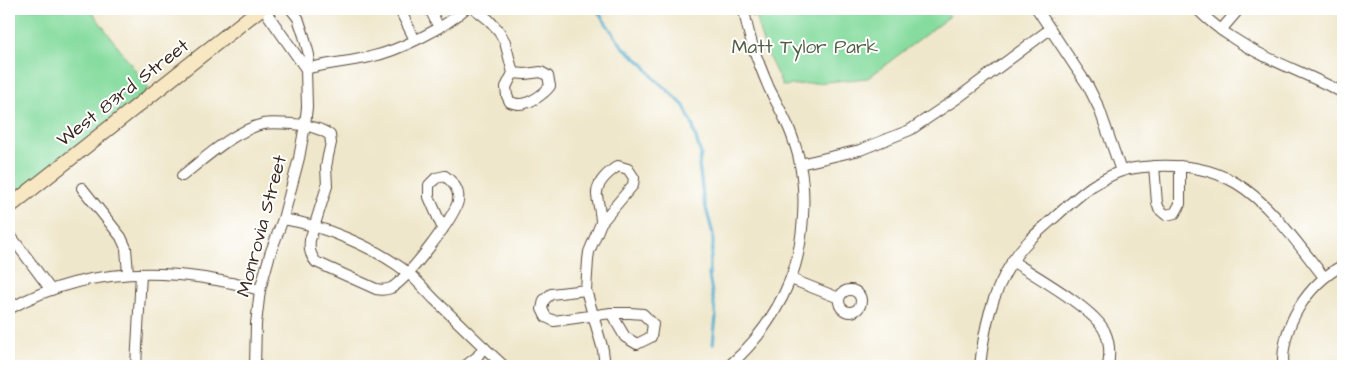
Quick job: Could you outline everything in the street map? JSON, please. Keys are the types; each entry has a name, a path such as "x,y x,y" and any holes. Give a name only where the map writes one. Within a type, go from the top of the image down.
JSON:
{"street":[{"name":"West 83rd Street","path":"9,207 260,9"},
{"path":"269,9 268,15 306,69 319,65 372,57 397,49 439,28 465,9"},
{"name":"Monrovia Street","path":"254,366 260,290 270,254 283,219 299,158 307,106 306,69 309,56 298,18 291,9"},
{"path":"403,9 402,14 415,40"},
{"path":"430,9 439,28"},
{"path":"475,9 499,31 507,48 513,73"},
{"path":"729,366 746,350 762,330 791,279 803,218 800,164 784,117 754,50 744,9"},
{"path":"1037,9 1088,86 1121,171"},
{"path":"1221,30 1240,9"},
{"path":"1202,10 1221,30 1232,38 1343,93"},
{"path":"800,164 860,150 910,130 959,97 1050,29"},
{"path":"182,176 235,136 249,129 262,124 273,123 305,125 323,130 330,135 331,143 327,161 327,186 310,240 311,256 316,262 376,289 391,288 408,274 443,229 454,211 458,201 458,192 453,181 445,176 436,178 429,185 429,197 443,229"},
{"path":"601,223 597,193 600,183 609,171 618,166 628,169 634,178 633,185 601,223 589,252 587,265 586,290 603,350 605,366"},
{"path":"1154,166 1157,203 1159,209 1166,215 1175,213 1180,204 1180,166"},
{"path":"980,366 982,342 988,316 997,290 1012,261 1032,238 1078,197 1092,186 1121,171 1154,166 1180,166 1206,170 1223,176 1252,193 1269,210 1324,278"},
{"path":"82,188 121,237 126,248 128,274"},
{"path":"283,219 313,227 366,247 385,258 408,274 504,366"},
{"path":"12,239 51,290"},
{"path":"1012,261 1080,306 1096,319 1104,330 1108,344 1110,357 1108,366"},
{"path":"1284,366 1285,342 1297,310 1306,296 1324,278 1343,264"},
{"path":"9,309 51,290 128,274 185,275 260,290"},
{"path":"136,366 141,274"},
{"path":"791,279 840,298"},
{"path":"586,290 551,294 544,300 542,309 546,317 554,321 611,313"},
{"path":"466,366 477,357 484,347"}],"green space":[{"path":"9,9 90,9 149,89 9,199"},
{"name":"Matt Tylor Park","path":"750,9 944,9 950,16 868,78 783,86 764,44 757,17 751,17"}],"waterway":[{"path":"596,9 622,46 644,65 654,78 684,106 693,126 701,154 699,166 703,197 713,234 709,275 716,317 713,344"}]}
